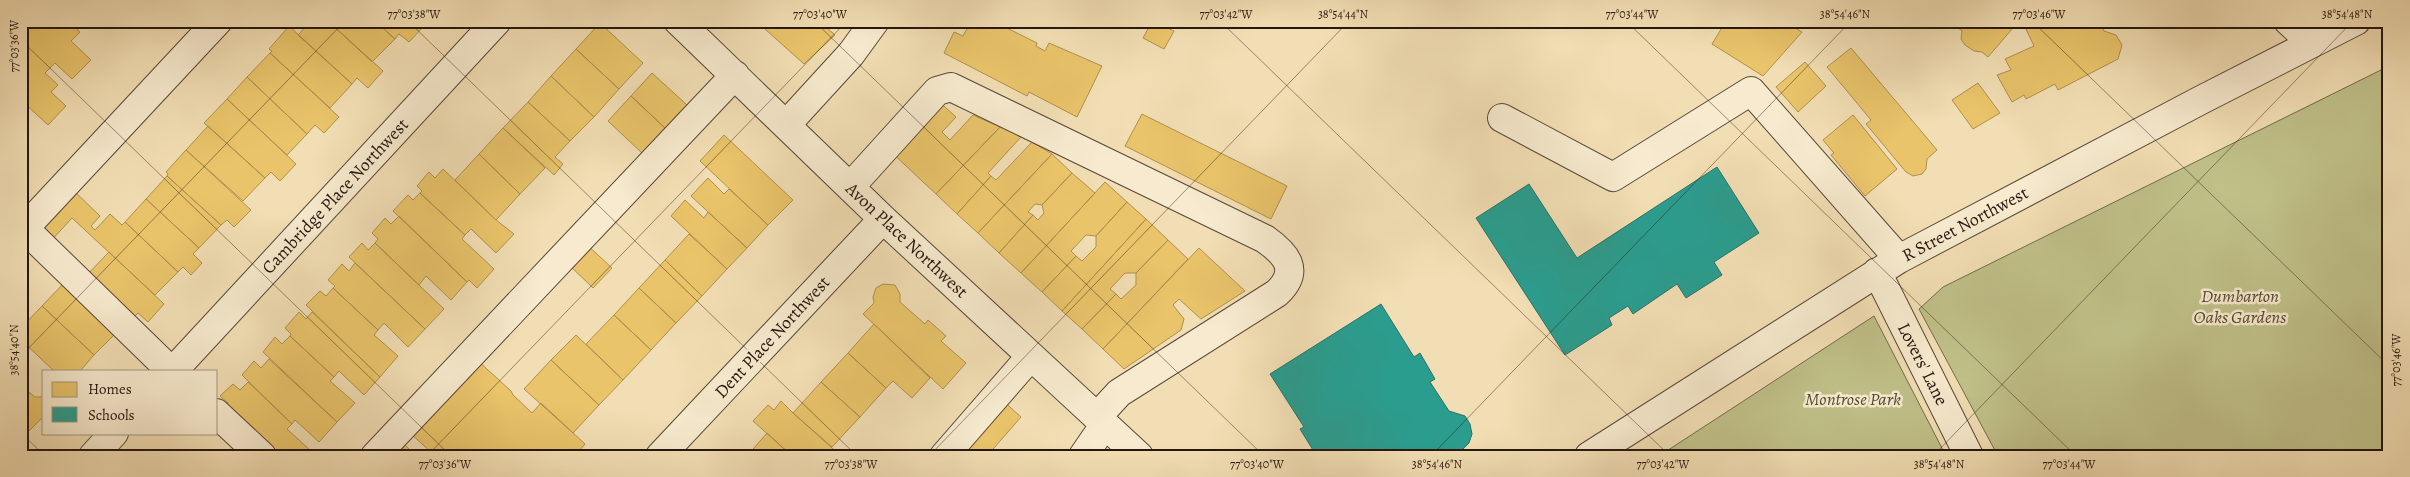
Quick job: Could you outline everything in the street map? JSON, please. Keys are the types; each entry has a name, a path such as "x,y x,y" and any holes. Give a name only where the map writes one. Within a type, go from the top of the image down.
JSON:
{"street":[{"path":"171,370 23,230 218,21"},
{"name":"Cambridge Place Northwest","path":"173,370 497,21"},
{"name":"Avon Place Northwest","path":"678,21 850,187 1139,456"},
{"path":"786,125 851,54 875,21"},
{"path":"2288,21 2312,42"},
{"name":"R Street Northwest","path":"1590,456 1888,265 2312,42 2356,21"},
{"path":"375,456 735,75"},
{"path":"850,187 937,92 951,87 1264,239 1283,251 1289,267 1286,284 1119,393 1101,420 1083,456"},
{"name":"Lovers' Lane","path":"1502,118 1613,177 1751,91 1888,265 1969,456"},
{"name":"Dent Place Northwest","path":"660,456 884,219"},
{"path":"944,456 1031,356"},
{"path":"218,415 262,456"},
{"path":"93,456 113,434"}],"green space":[{"name":"Dumbarton Oaks Gardens","path":"2389,66 2389,456 1998,456 1919,309 1943,287"},
{"name":"Montrose Park","path":"1874,316 1946,456 1659,456"}],"building: Homes":[{"path":"21,21 68,21 80,32 71,41 91,60 72,79 55,63 45,73 58,85 51,92 66,106 48,125 21,100"},
{"path":"311,21 328,21 383,71 368,88 357,78 352,84 298,35"},
{"path":"328,21 375,21 395,39 372,62"},
{"path":"375,21 418,21 424,26 409,42 399,34 395,39"},
{"path":"756,21 819,21 835,35 804,64"},
{"path":"971,21 993,21 1037,43 1036,46 1045,51 1049,43 1102,66 1077,117 1029,92 1027,96 944,53 954,32 963,36"},
{"path":"1152,21 1174,31 1164,49 1143,38"},
{"path":"1726,21 1755,21 1760,25 1762,21 1784,21 1802,32 1763,76 1712,44"},
{"path":"1960,21 2019,21 1988,57 1982,52 1974,51 1965,45 1961,39 1962,31 1956,26"},
{"path":"2041,21 2099,21 2104,31 2116,35 2122,45 2118,59 2058,90 2055,84 2026,99 2024,95 2012,102 1997,75 2011,70 2005,59 2034,46 2026,29"},
{"path":"600,23 643,63 619,89 576,49"},
{"path":"289,26 352,84 330,108 270,53 272,51 269,49"},
{"path":"1851,48 1937,150 1927,159 1926,169 1922,174 1913,176 1906,172 1866,124 1871,120 1827,67"},
{"path":"576,49 619,89 594,117 551,76"},
{"path":"270,53 339,117 324,133 315,125 307,134 247,77"},
{"path":"1805,62 1826,86 1798,112 1776,87"},
{"path":"652,73 687,105 666,129 631,96"},
{"path":"551,76 594,117 570,141 528,102"},
{"path":"247,77 307,134 287,155 227,99"},
{"path":"1978,83 2000,113 1973,129 1952,100"},
{"path":"631,96 666,129 643,154 608,121"},
{"path":"227,99 296,164 280,181 271,172 265,178 204,123"},
{"path":"936,99 956,117 942,132 950,140 973,115 1000,127 936,194 889,150"},
{"path":"528,102 570,141 555,157 563,164 554,175 503,128"},
{"path":"1142,114 1287,186 1271,219 1125,146"},
{"path":"1853,115 1897,169 1865,196 1831,155 1834,153 1823,140"},
{"path":"208,126 265,178 243,201 186,150"},
{"path":"1000,127 1021,137 988,173 991,176 957,214 936,194"},
{"path":"503,128 545,168 520,194 479,154"},
{"path":"724,135 793,200 768,225 700,161"},
{"path":"1032,142 1052,154 978,233 957,214 991,176 996,180"},
{"path":"186,150 251,210 234,227 227,220 221,225 167,176 166,172"},
{"path":"479,154 520,194 496,220 455,180"},
{"path":"1052,154 1072,173 1042,205 1035,204 1028,212 1033,215 999,253 978,233"},
{"path":"443,169 496,220 514,234 496,253 471,229 465,235 420,193 422,191 417,186 429,172 435,178"},
{"path":"1072,173 1095,193 1021,273 999,253 1033,215 1038,220 1044,213 1042,205"},
{"path":"167,176 221,225 199,248 146,199"},
{"path":"708,178 724,194 729,189 768,225 747,248 691,196"},
{"path":"1105,182 1127,202 1096,236 1086,235 1071,251 1076,256 1042,292 1021,273"},
{"path":"71,188 100,216 91,226 95,230 110,214 122,225 125,222 178,272 155,295 72,218 49,243 39,221"},
{"path":"420,193 465,235 462,239 494,269 477,288 469,280 467,282 393,211 408,195 413,200"},
{"path":"146,199 199,248 193,254 202,263 191,275 183,267 178,272 125,222"},
{"path":"685,200 704,218 708,212 747,248 727,269 671,216"},
{"path":"1127,202 1146,219 1062,311 1042,292 1076,256 1082,261 1096,247 1096,236"},
{"path":"399,216 467,282 451,300 426,276 419,285 375,243 378,239 372,233 385,218 391,224"},
{"path":"1146,219 1168,240 1136,273 1125,273 1110,289 1116,294 1082,329 1062,311"},
{"path":"689,234 727,269 702,296 665,260"},
{"path":"1168,240 1188,259 1103,349 1082,329 1116,294 1121,299 1136,285 1136,273"},
{"path":"362,243 368,250 375,243 444,309 425,329 349,257"},
{"path":"585,243 612,268 593,288 567,263"},
{"path":"1199,248 1245,291 1201,319 1179,299 1173,305 1184,319 1181,330 1124,369 1103,349"},
{"path":"109,252 164,304 148,322 138,313 130,321 84,278"},
{"path":"665,260 702,296 676,323 639,288"},
{"path":"355,263 425,329 408,347 384,323 378,330 333,288 335,286 328,280 342,264 349,271"},
{"path":"65,282 117,332 94,355 42,306"},
{"path":"883,284 895,285 900,294 900,302 925,324 928,320 946,336 941,341 966,363 943,389 863,314 874,303 873,297 876,288"},
{"path":"333,288 378,330 374,335 398,356 380,377 306,305 320,291 326,296"},
{"path":"639,288 676,323 651,350 614,315"},
{"path":"42,306 94,355 81,370 53,370 21,340 21,328"},
{"path":"299,312 306,319 312,312 380,377 364,395 339,371 334,377 290,336 291,334 285,328"},
{"path":"614,315 651,350 623,380 586,344"},
{"path":"874,324 930,378 912,398 893,381 886,388 848,353"},
{"path":"576,335 623,380 599,405 551,360"},
{"path":"290,336 334,377 330,381 355,403 337,422 263,352 275,337 282,344"},
{"path":"848,353 886,388 860,417 821,382"},
{"path":"269,359 337,422 319,442 295,420 292,424 242,375 254,361 261,368"},
{"path":"476,359 532,413 541,403 585,444 575,456 435,456 409,432"},
{"path":"551,360 599,405 573,433 524,389"},
{"path":"248,382 292,424 287,429 311,451 307,456 277,456 225,407 228,403 220,396 233,384 240,390"},
{"path":"821,382 860,417 832,447 793,413"},
{"path":"25,389 35,397 42,397 42,418 21,439 21,393"},
{"path":"1001,399 1021,417 987,456 949,456"},
{"path":"781,401 841,456 792,456 753,421 768,405 774,410"},
{"path":"767,433 792,456 747,456"},
{"path":"401,441 416,456 387,456"}],"building: Schools":[{"path":"1717,167 1759,233 1714,262 1722,275 1686,298 1677,284 1633,314 1628,306 1609,318 1612,325 1565,355 1476,218 1529,184 1577,258"},
{"path":"1381,304 1414,357 1420,353 1435,379 1430,382 1449,411 1465,416 1470,424 1472,434 1469,443 1458,454 1442,449 1433,456 1323,456 1321,453 1316,455 1300,429 1304,427 1270,374"}]}
